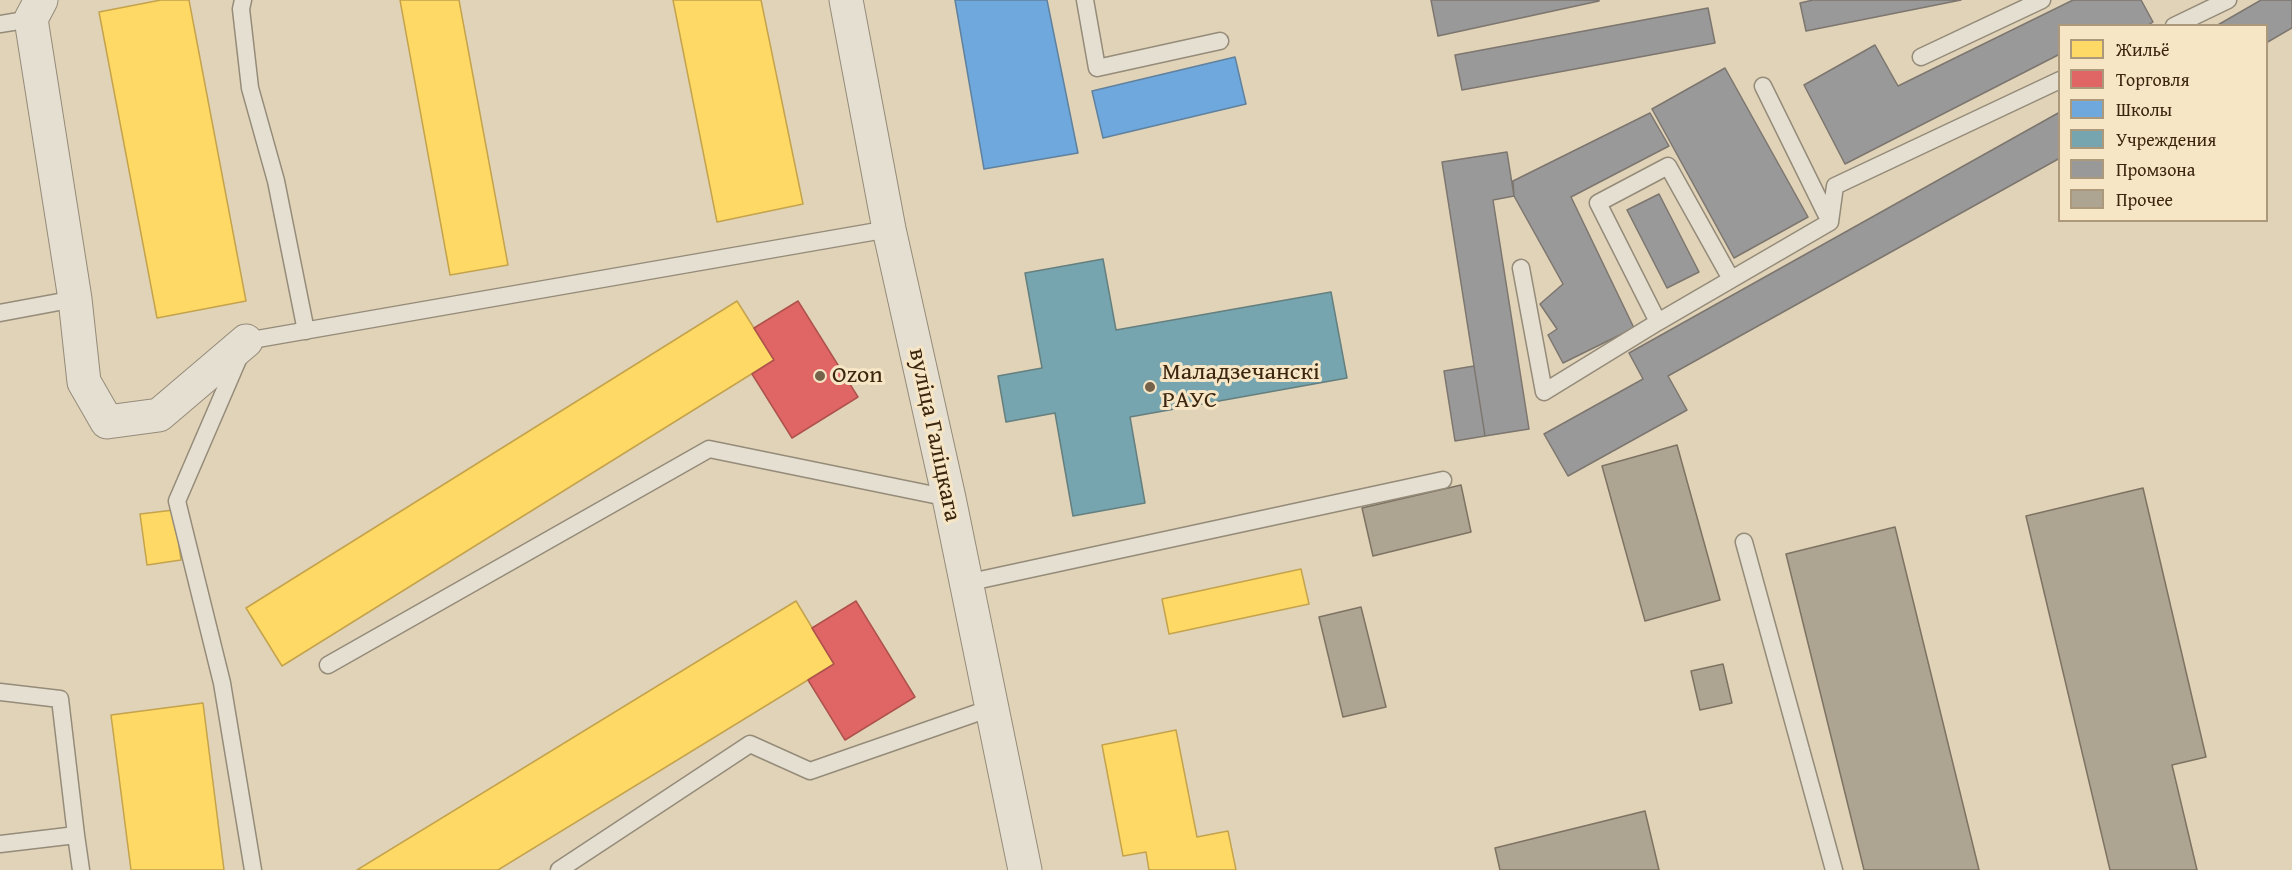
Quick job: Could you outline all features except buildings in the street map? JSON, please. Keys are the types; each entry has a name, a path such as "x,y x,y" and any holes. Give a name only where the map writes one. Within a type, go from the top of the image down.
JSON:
{"street":[{"name":"вуліца Галіцкага","path":"846,0 889,230 949,498 1025,870"},
{"path":"24,14 75,299 84,382 107,422 159,415 246,341"}],"lane":[{"path":"243,0 241,9 250,88 276,181 306,331"},
{"path":"1085,0 1097,68 1220,41"},
{"path":"1921,57 2042,0"},
{"path":"2178,24 2228,0"},
{"path":"1830,222 1834,186 2058,81"},
{"path":"1763,86 1830,222"},
{"path":"1658,322 1598,203 1668,166 1731,279"},
{"path":"1521,268 1544,392 1658,322 1830,222"},
{"path":"253,870 222,683 177,501 246,341 889,230"},
{"path":"0,313 75,299"},
{"path":"328,665 709,449 949,498"},
{"path":"966,584 1443,480"},
{"path":"1744,542 1834,870"},
{"path":"0,692 60,699 81,870"},
{"path":"558,870 750,744 810,771 991,708"},
{"path":"0,844 76,835"}],"place":[{"name":"Ozon","path":"820,376"},
{"name":"Маладзечанскі РАУС","path":"1150,387"}]}
